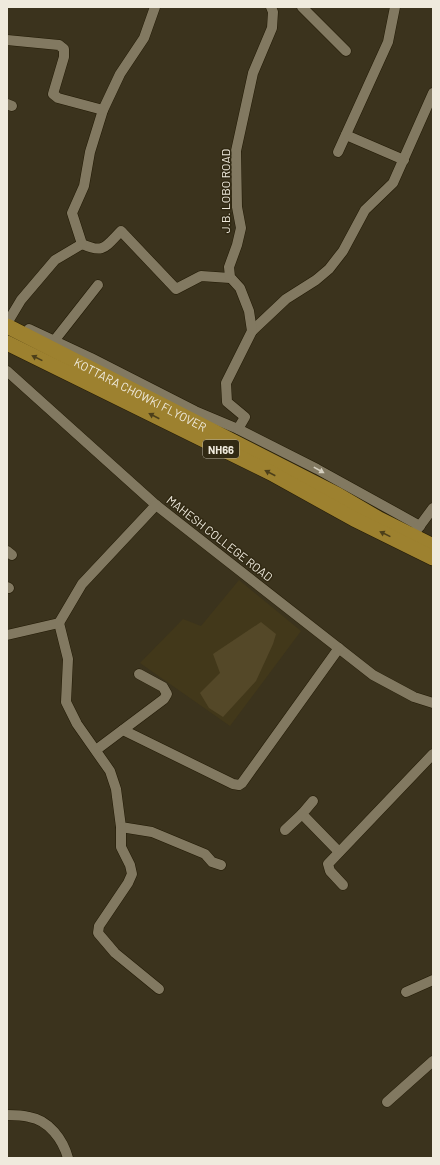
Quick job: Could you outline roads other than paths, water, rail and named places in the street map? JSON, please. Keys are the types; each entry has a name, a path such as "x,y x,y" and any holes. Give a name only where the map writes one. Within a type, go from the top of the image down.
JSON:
{"highway":[{"name":"KOTTARA CHOWKI FLYOVER","path":"8,322 338,495 379,519 413,536"},
{"name":"NH66","path":"7,343 271,473 433,546"},
{"name":"NH66","path":"413,536 433,558"}],"street":[{"path":"82,244 72,213 84,186 90,152 103,110 120,74 144,38 155,7"},
{"name":"J.B. LOBO ROAD","path":"230,278 229,267 241,228 238,207 236,152 253,73 272,28 273,12 271,7"},
{"path":"302,7 346,51"},
{"path":"338,152 388,42 395,7"},
{"path":"7,40 59,45 64,49 64,56 53,94 58,98 103,110"},
{"path":"238,428 245,417 227,402 226,383 252,331 286,299 316,280 329,269 343,251 365,210 393,183 429,112 433,93"},
{"path":"346,135 404,160"},
{"path":"82,244 98,250 103,249 121,231 176,289 201,276 230,278 240,288 249,312 252,331"},
{"path":"82,244 55,260 21,300 8,322 54,341 195,411 238,428 317,469 413,536 433,508"},
{"path":"54,341 98,285"},
{"name":"MAHESH COLLEGE ROAD","path":"7,371 156,505 373,675 414,697 433,703"},
{"path":"156,505 82,584 59,623 68,659 66,702 77,724 110,770 113,778 121,827 121,847 130,865 132,874 128,883 99,926 98,933 115,953 159,989"},
{"path":"7,635 59,623"},
{"path":"123,730 233,784 239,785 339,648"},
{"path":"96,750 164,699 167,694 163,687 140,674"},
{"path":"343,885 328,867 328,864 433,754"},
{"path":"285,830 313,801"},
{"path":"302,814 339,852"},
{"path":"121,827 152,832 205,854 212,862 221,865"},
{"path":"406,992 433,980"},
{"path":"387,1102 433,1061"},
{"path":"7,1114 30,1117 38,1120 61,1140 68,1158"}]}
